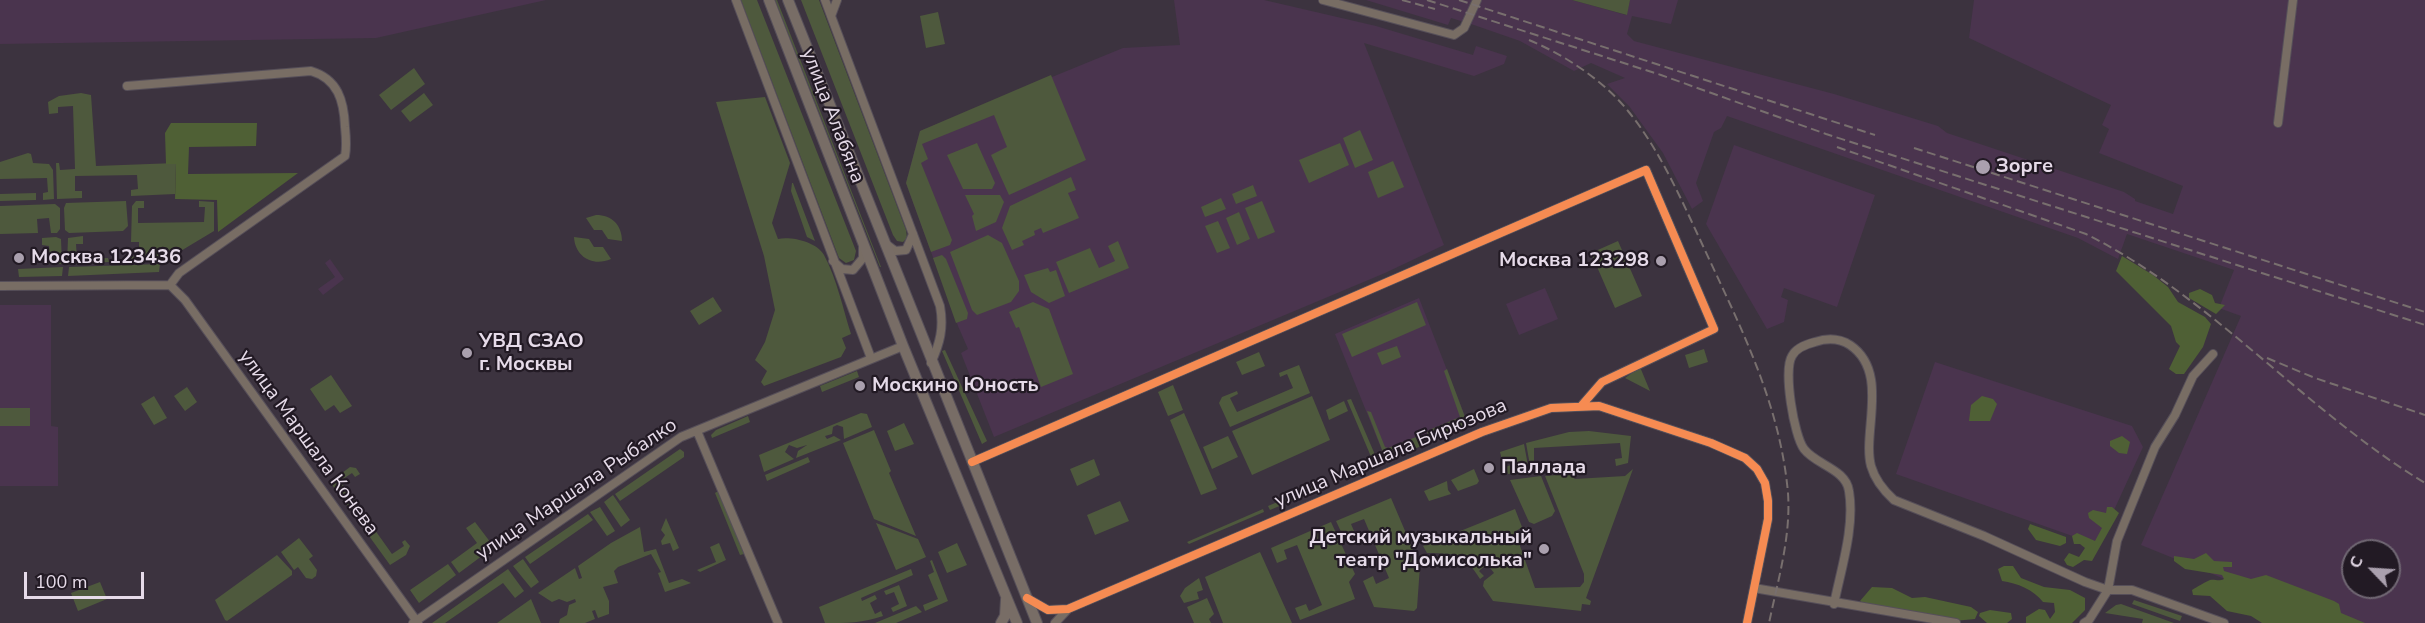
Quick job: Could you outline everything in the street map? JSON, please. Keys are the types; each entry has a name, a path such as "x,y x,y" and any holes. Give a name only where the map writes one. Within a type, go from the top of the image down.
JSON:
{"main road":[{"name":"улица Алабяна","path":"769,1 903,346 1017,623"},
{"name":"улица Алабяна","path":"789,1 931,363 1037,623"},
{"path":"1001,623 1006,607 1005,593"}],"street":[{"path":"736,0 871,358"},
{"path":"825,0 940,306 943,323 941,341 931,363"},
{"path":"831,16 837,0"},
{"path":"1323,0 1454,35 1464,28 1477,0"},
{"path":"2278,123 2293,0"},
{"path":"0,286 170,285 179,273 345,156 344,105 335,86 323,74 311,71 127,86"},
{"path":"972,462 1646,170 1714,329 1602,382 1582,405"},
{"path":"884,242 901,252 910,245 913,234"},
{"path":"833,260 842,268 853,270 863,258 863,244"},
{"name":"улица Маршала Конева","path":"170,285 185,300 416,622"},
{"path":"1834,604 1850,500 1844,479 1813,458 1800,443 1788,369 1792,355 1804,345 1836,339 1850,345 1867,370 1873,400 1869,456 1876,479 1884,491 1906,507 1948,521 2108,590 2132,590 2224,623"},
{"name":"улица Маршала Рыбалко","path":"416,622 674,441 903,346"},
{"path":"2084,623 2089,620 2108,590 2117,541 2155,447 2175,415 2193,376 2213,354"},
{"name":"улица Маршала Бирюзова","path":"1054,623 1068,609 1482,432 1536,412 1582,405 1618,410 1711,443 1745,458 1757,469 1765,483 1768,519 1747,623"},
{"path":"697,431 778,623"},
{"path":"1754,588 1834,604 1956,623"},
{"path":"1027,598 1048,610 1068,609"}],"shaded area":[{"path":"0,0 546,0 376,38 0,44"},
{"path":"1174,0 1264,0 1376,26 1473,55 1476,46 1507,56 1504,64 1474,76 1364,43 1444,245 1385,273 994,437 961,353 968,349 906,183 920,131 1123,48 1180,45"},
{"path":"1366,0 1572,0 1626,15 1630,0 1678,0 1671,24 1632,16 1627,34 1634,41 1834,94 1938,126 1947,133 2124,192 2135,201 2173,214 2183,186 2099,153 2109,129 2102,125 2111,105 1969,38 1974,0 2425,0 2425,623 2333,623 2141,545 2241,316 2219,308 2234,270 2127,234 2118,259 2078,238 1727,116 1721,128 1714,132 1696,183 1703,201 1692,209 1663,153 1629,106 1607,84 1625,78 1591,63 1574,71 1520,41 1451,18 1448,25"},
{"path":"1734,145 1875,195 1837,307 1784,288 1781,297 1788,300 1784,322 1767,329 1706,224"},
{"path":"330,259 344,279 323,295 318,289 335,277 325,263"},
{"path":"1545,288 1558,319 1519,335 1506,304"},
{"path":"1419,298 1466,419 1383,453 1335,334"},
{"path":"0,305 51,305 51,426 58,427 58,486 0,486"},
{"path":"1935,362 2132,426 2143,447 2098,545 1896,474"}],"green space":[{"path":"741,0 757,0 856,251 854,260 846,263 839,258"},
{"path":"775,0 777,0 881,267 880,267"},
{"path":"801,0 819,0 906,230 907,238 903,242 897,241 893,235"},
{"path":"1572,0 1630,0 1627,15"},
{"path":"938,12 945,44 926,48 920,16"},
{"path":"414,68 425,84 391,110 379,95"},
{"path":"1051,75 1086,160 1009,195 991,155 1007,147 994,115 922,144 928,159 921,163 952,240 950,245 931,252 906,183 920,131"},
{"path":"81,93 91,95 96,166 176,163 175,194 131,196 131,190 138,189 137,175 75,176 75,191 82,191 82,198 57,199 56,163 59,163 60,170 75,169 73,106 58,107 58,113 49,114 48,102 59,96"},
{"path":"424,93 433,105 410,122 401,111"},
{"path":"765,97 790,163 772,223 778,239 790,238 803,241 821,250 829,264 851,334 842,338 846,348 841,357 764,386 761,382 767,371 755,360 765,342 775,310 764,256 716,102"},
{"path":"171,123 257,123 256,146 189,147 188,174 298,173 218,232 217,200 175,199 176,164 166,164 165,133"},
{"path":"1360,130 1373,160 1355,168 1343,138"},
{"path":"977,143 995,183 992,189 963,189 947,155"},
{"path":"1340,143 1349,165 1309,183 1299,160"},
{"path":"31,154 33,163 49,164 53,170 54,199 43,200 43,193 48,192 47,178 0,179 0,162"},
{"path":"1393,161 1404,187 1378,198 1368,172"},
{"path":"1071,177 1076,190 1068,193 1079,218 1043,233 1041,228 1034,231 1035,235 1022,241 1024,245 1012,250 1002,228 1010,206"},
{"path":"792,183 815,241 807,237 791,191"},
{"path":"1253,185 1257,196 1236,204 1232,194"},
{"path":"36,193 36,200 0,201 0,194"},
{"path":"965,195 1000,195 1004,202 996,222 976,231 972,216 974,214"},
{"path":"1221,198 1226,209 1205,217 1201,207"},
{"path":"126,201 128,226 123,231 69,233 65,230 64,208 66,203"},
{"path":"136,201 144,201 144,208 138,208 138,223 204,222 205,207 199,207 199,201 214,202 214,231 169,258 130,261 130,257 139,256 139,242 131,242 132,206"},
{"path":"1262,201 1275,232 1258,239 1245,208"},
{"path":"55,204 60,208 60,229 57,233 51,233 49,218 37,219 38,233 0,234 0,206"},
{"path":"1239,212 1250,239 1237,245 1226,218"},
{"path":"602,215 615,222 622,235 622,241 608,239 602,230 594,230 586,218"},
{"path":"1218,221 1230,248 1217,253 1205,226"},
{"path":"988,235 1002,243 1019,281 1019,291 1011,302 977,315 972,310 950,252"},
{"path":"83,236 83,244 76,244 77,259 108,258 109,262 67,264 68,238"},
{"path":"574,237 589,239 594,247 603,247 611,259 598,262 586,258 578,250"},
{"path":"42,238 61,239 62,264 43,264 43,260 50,259 49,246 42,245"},
{"path":"1118,241 1129,268 1069,293 1056,262 1090,248 1099,268 1115,261 1108,246"},
{"path":"1618,241 1642,296 1615,308 1591,253"},
{"path":"942,255 946,259 968,313 967,319 956,323 933,258"},
{"path":"2122,256 2153,275 2168,287 2178,302 2205,317 2211,324 2203,347 2184,374 2176,374 2169,369 2180,346 2176,342 2171,326 2116,271"},
{"path":"160,264 159,272 68,276 69,267"},
{"path":"63,267 62,276 19,277 18,269"},
{"path":"1048,268 1050,272 1056,270 1065,296 1049,303 1031,292 1024,275"},
{"path":"2200,289 2212,295 2215,303 2225,305 2216,314 2189,298 2189,293"},
{"path":"713,297 722,311 699,325 690,311"},
{"path":"1033,302 1049,309 1073,374 1041,387 1019,327 1016,328 1009,312"},
{"path":"1417,302 1426,325 1352,357 1342,334"},
{"path":"1397,346 1401,357 1382,365 1377,353"},
{"path":"1704,349 1708,362 1689,368 1685,355"},
{"path":"945,350 987,441 982,444 942,351"},
{"path":"1259,352 1265,366 1242,375 1236,362"},
{"path":"1299,365 1310,393 1230,427 1219,403 1222,397 1237,391 1238,394 1230,398 1237,412 1293,388 1287,374 1280,377 1279,373"},
{"path":"1640,367 1650,391 1625,378"},
{"path":"1447,369 1468,425 1430,441 1427,433 1429,430 1460,417 1444,371"},
{"path":"857,371 859,377 822,392 820,386"},
{"path":"331,375 352,406 340,413 334,405 325,411 310,389"},
{"path":"1173,385 1183,410 1168,416 1158,392"},
{"path":"187,387 197,402 185,411 174,396"},
{"path":"154,396 167,418 154,425 141,404"},
{"path":"1312,396 1330,440 1252,475 1232,431"},
{"path":"1982,396 1993,399 1997,404 1990,421 1969,421 1971,405"},
{"path":"1351,399 1376,457 1372,459 1347,400"},
{"path":"1344,401 1348,411 1329,420 1326,410"},
{"path":"0,408 30,408 30,426 0,426"},
{"path":"1367,411 1371,412 1385,447 1388,448 1416,437 1421,437 1424,445 1386,460"},
{"path":"861,413 867,414 872,427 844,439 843,427 837,425 833,427 832,434 825,436 827,439 834,436 841,440 796,458 798,451 807,445 797,448 789,445 785,452 794,459 764,472 759,455"},
{"path":"1184,413 1217,489 1201,495 1170,420"},
{"path":"748,416 750,422 712,438 711,435 716,430"},
{"path":"904,423 914,444 895,451 887,431"},
{"path":"874,430 891,471 889,473 916,536 874,519 843,443"},
{"path":"1589,431 1631,436 1628,463 1616,466 1615,459 1622,458 1620,443 1534,448 1534,463 1544,463 1545,470 1531,471 1526,443 1569,432"},
{"path":"1228,436 1238,457 1212,469 1203,447"},
{"path":"2122,436 2130,442 2127,454 2119,453 2110,446 2110,441"},
{"path":"1524,444 1529,471 1508,474 1505,467 1511,465 1509,459 1502,460 1500,452"},
{"path":"680,449 684,452 684,457 620,501 615,494"},
{"path":"808,457 810,462 767,481 765,475"},
{"path":"1094,459 1100,475 1077,486 1070,469"},
{"path":"350,467 356,468 360,474 355,477 352,473 340,481 392,554 404,546 402,542 405,540 410,546 406,555 390,565 330,482"},
{"path":"1474,469 1479,481 1477,484 1458,491 1451,480"},
{"path":"1633,469 1586,598 1591,601 1590,605 1582,604 1581,611 1493,601 1483,586 1484,581 1494,573 1487,564 1479,571 1484,576 1480,579 1469,564 1459,556 1427,553 1423,546 1515,509 1522,527 1515,532 1535,588 1580,587 1584,582 1584,574 1545,476 1569,474 1575,479 1625,476"},
{"path":"1541,476 1555,511 1552,516 1534,524 1529,522 1510,480"},
{"path":"1327,481 1329,485 1270,510 1268,506"},
{"path":"1447,481 1451,494 1429,501 1424,491"},
{"path":"718,491 744,554 740,555 715,493"},
{"path":"613,495 630,520 621,527 604,502"},
{"path":"1391,498 1420,566 1417,608 1414,611 1374,607 1363,581 1373,576 1376,584 1389,578 1364,519 1351,524 1354,531 1343,536 1336,521"},
{"path":"1120,501 1129,521 1095,535 1087,515"},
{"path":"600,507 615,531 607,536 590,512"},
{"path":"2107,507 2112,507 2119,513 2092,561 2084,560 2073,567 2067,565 2064,560 2069,553 2079,557 2085,548 2080,544 2074,544 2072,536 2077,533 2095,541 2102,528 2089,518 2088,513 2093,510 2106,513"},
{"path":"1263,509 1264,512 1189,544 1187,542"},
{"path":"588,514 593,520 530,564 525,557"},
{"path":"666,518 679,548 673,551 670,543 662,545 661,541 665,535 661,530"},
{"path":"475,522 494,547 459,573 451,562 477,543 466,528"},
{"path":"1331,522 1355,574 1349,582 1355,599 1300,620 1295,608 1306,604 1309,611 1322,605 1297,545 1284,550 1287,559 1277,563 1271,548"},
{"path":"876,523 918,539 926,557 896,570"},
{"path":"2030,524 2066,537 2066,543 2060,546 2036,540 2028,529"},
{"path":"640,527 644,552 656,549 669,583 682,579 691,583 665,592 658,573 661,572 651,554 618,567 614,571 618,583 603,587 609,601 609,614 598,618 595,610 592,611 595,619 585,623 559,623 560,619 567,615 569,605 576,602 575,599 567,602 559,599 552,602 538,593 575,568 579,579 582,578 578,566 611,543"},
{"path":"299,538 313,556 309,559 317,570 316,576 312,579 306,578 298,567 294,570 281,552"},
{"path":"719,543 726,560 700,572 697,570 716,562 710,547"},
{"path":"957,543 967,565 947,573 938,552"},
{"path":"1260,552 1292,623 1223,623 1205,577"},
{"path":"2206,553 2214,561 2232,562 2232,567 2223,567 2224,571 2251,579 2266,575 2334,601 2339,604 2341,613 2365,623 2262,623 2251,616 2227,611 2210,596 2193,595 2192,590 2210,580 2224,579 2222,575 2185,569 2174,561 2174,556 2194,559"},
{"path":"277,555 292,571 292,575 227,621 225,620 215,600"},
{"path":"523,559 539,582 531,588 513,566"},
{"path":"932,560 948,601 925,611 923,605 938,599 928,575 934,572 930,561"},
{"path":"448,564 456,575 419,603 410,590"},
{"path":"2013,566 2021,578 2044,587 2070,590 2085,598 2085,610 2072,623 2026,623 2026,617 2039,609 2045,610 2050,619 2055,612 2054,603 2043,602 2025,588 2002,581 1998,569"},
{"path":"508,569 524,591 515,598 503,583 445,623 432,623"},
{"path":"911,569 913,575 861,598 862,601 875,595 877,599 870,603 875,614 881,611 883,616 855,622 825,623 819,607"},
{"path":"1199,578 1203,590 1197,592 1199,599 1184,603 1180,596 1185,588"},
{"path":"100,582 107,599 78,611 71,593"},
{"path":"899,585 907,606 893,612 891,608 899,604 894,592 886,595 884,591"},
{"path":"1872,587 1892,588 1912,598 1925,597 1971,607 1978,612 1975,619 1954,621 1864,604 1860,601"},
{"path":"1207,598 1214,614 1209,619 1211,623 1194,623 1187,607"},
{"path":"531,599 541,623 497,623"},
{"path":"2134,600 2182,616 2180,621 2132,604"},
{"path":"2121,604 2174,623 2142,623 2143,619 2105,613"},
{"path":"916,606 922,612 896,623 875,623"},
{"path":"1990,610 2011,613 2012,619 2007,623 1987,623 1979,616 1980,613"}],"railway":[{"path":"1402,0 1435,9"},
{"path":"1427,0 1661,75 1826,134 2425,325"},
{"path":"1459,0 1875,135"},
{"path":"1529,40 1570,61 1596,79 1640,126 1678,194 1744,336 1777,428 1788,493 1786,542 1769,623"},
{"path":"1837,147 2086,234 2132,260 2217,321 2381,454 2425,483"},
{"path":"1914,148 2425,312"},
{"path":"2267,358 2315,378 2425,415"}],"cycle path":[{"path":"972,462 1646,170 1714,329 1602,382 1582,405"},
{"path":"1027,598 1048,610 1068,609 1482,432 1551,408 1599,406 1711,443 1745,458 1757,469 1765,483 1768,519 1747,623"}],"place":[{"name":"Зорге","path":"1983,167"},
{"name":"Москва 123436","path":"19,258"},
{"name":"Москва 123298","path":"1661,261"},
{"name":"УВД СЗАО г. Москвы","path":"467,353"},
{"name":"Москино Юность","path":"860,386"},
{"name":"Паллада","path":"1489,468"},
{"name":"Детский музыкальный театр \"Домисолька\"","path":"1544,549"}]}
